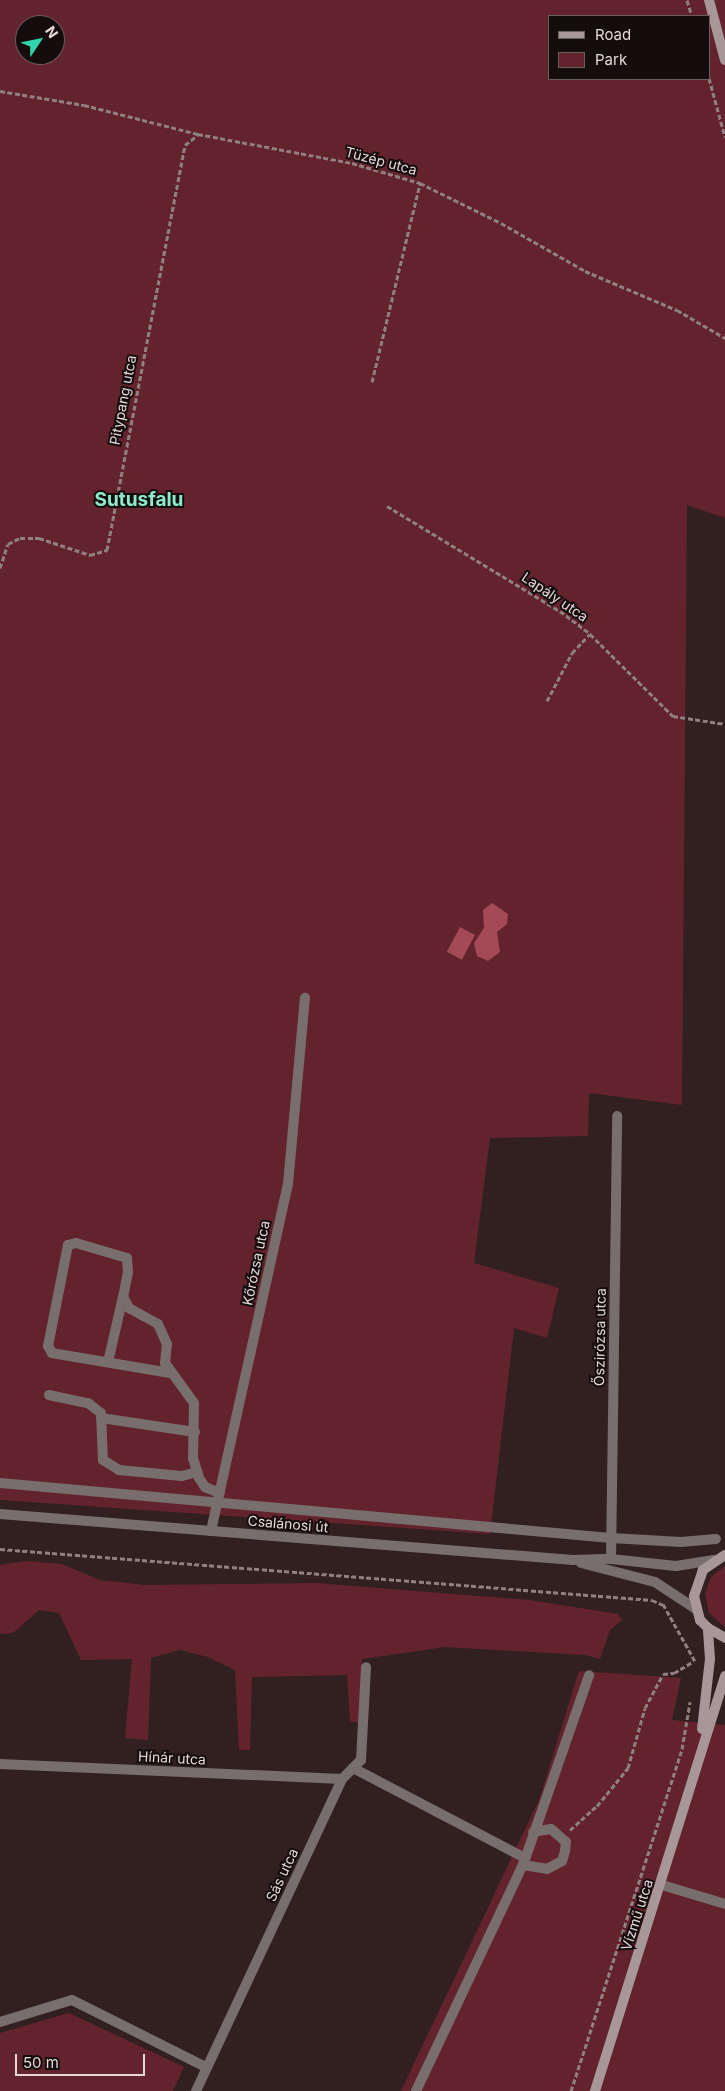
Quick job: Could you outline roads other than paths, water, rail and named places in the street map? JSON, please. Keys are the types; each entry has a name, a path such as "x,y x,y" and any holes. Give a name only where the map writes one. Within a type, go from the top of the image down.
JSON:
{"main road":[{"path":"709,0 725,60"},
{"path":"725,1555 714,1560 696,1582 696,1610 708,1628 725,1638"},
{"path":"700,1746 710,1659 708,1628"},
{"path":"700,1746 725,1676"},
{"name":"Vízmű utca","path":"595,2091 662,1885 700,1746"}],"street":[{"name":"Kőrózsa utca","path":"211,1532 288,1184 305,998"},
{"name":"Őszirózsa utca","path":"611,1559 617,1116"},
{"path":"108,1362 128,1272 127,1258 76,1243 68,1245 48,1346 52,1352 170,1374"},
{"path":"123,1297 129,1308 158,1324 167,1344 165,1363 170,1374 194,1403 193,1458 197,1472 205,1487 219,1498"},
{"path":"49,1395 88,1403 100,1413 103,1460 118,1470 182,1476 197,1472"},
{"path":"101,1418 194,1432"},
{"path":"0,1483 219,1498 611,1538 681,1542 716,1539"},
{"name":"Csalánosi út","path":"0,1514 573,1560 611,1559 676,1566 714,1560"},
{"name":"Csalánosi út","path":"573,1560 655,1582 696,1610"},
{"name":"Sás utca","path":"196,2091 342,1779 361,1760 366,1666"},
{"path":"416,2091 524,1862 589,1675"},
{"name":"Hínár utca","path":"0,1764 342,1779"},
{"path":"353,1768 524,1862 547,1869 562,1861 566,1842 560,1834 551,1829 533,1832"},
{"path":"662,1885 725,1904"},
{"path":"0,2022 72,2000 206,2067"}],"district":[{"name":"Sutusfalu","path":"139,500"}]}
